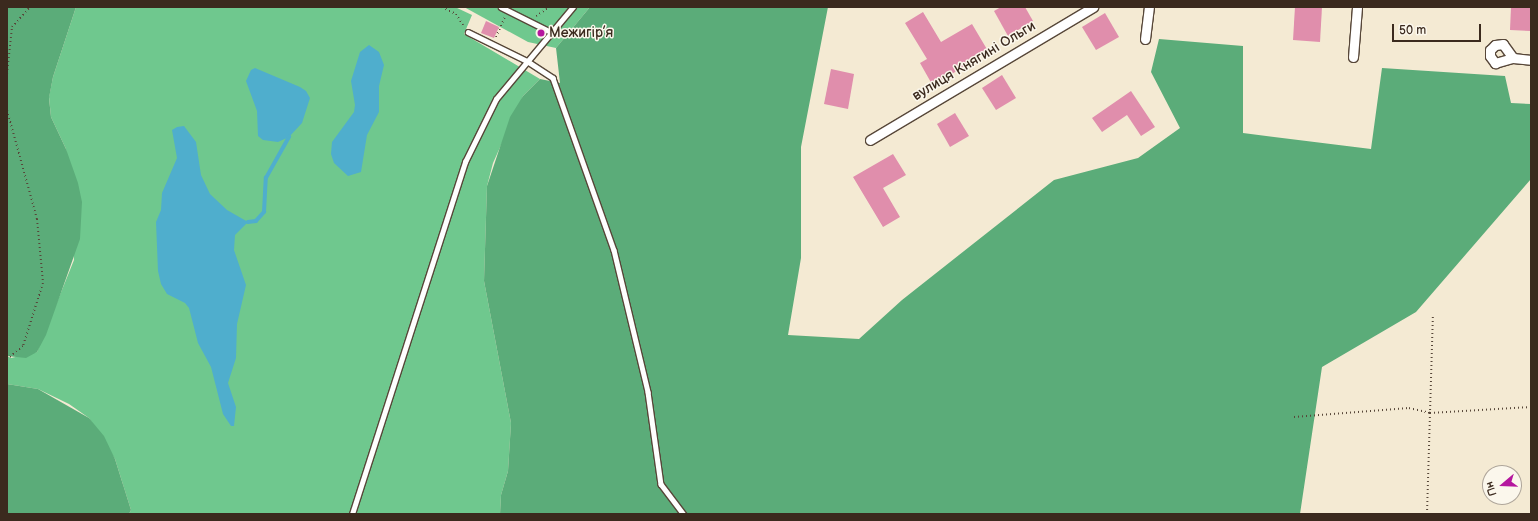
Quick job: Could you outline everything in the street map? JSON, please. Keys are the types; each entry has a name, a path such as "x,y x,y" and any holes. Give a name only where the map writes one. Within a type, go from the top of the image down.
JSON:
{"street":[{"name":"вулиця Княгині Ольги","path":"870,140 1093,7"},
{"path":"1145,39 1149,7"},
{"path":"1353,57 1357,7"},
{"path":"1513,58 1531,60"}],"lane":[{"path":"501,7 551,32"},
{"path":"352,514 465,162 496,100 573,7"},
{"path":"468,32 527,61 553,78 614,250 648,392 661,484 684,514"}],"path":[{"path":"7,74 12,27 30,7"},
{"path":"442,7 456,14 468,32"},
{"path":"528,20 550,7"},
{"path":"493,45 508,11"},
{"path":"7,110 37,219 43,283 23,346 7,359"},
{"path":"1427,514 1433,315"},
{"path":"1294,417 1408,408 1430,413 1531,407"}],"green space":[{"path":"7,7 76,7 53,77 49,98 51,117 66,149 78,183 82,202 80,239 46,335 37,352 26,358 7,356"},
{"path":"76,7 455,7 472,15 464,34 540,79 523,96 493,163 487,186 484,281 511,423 508,471 501,495 500,514 129,514 131,510 115,459 89,418 69,404 38,389 7,384 7,356 11,358 37,352 74,260 66,149 51,117 49,97 53,77"},
{"name":"Межигір’я","path":"464,7 590,7 556,48 528,42"},
{"path":"590,7 828,7 801,147 801,258 788,335 859,339 902,300 1054,180 1138,158 1180,128 1151,72 1159,39 1243,46 1243,133 1371,149 1382,68 1505,76 1511,103 1531,104 1531,179 1416,312 1322,367 1300,514 500,514 501,495 508,471 511,423 484,281 487,186 510,117 523,96 540,79 560,83 556,48"},
{"path":"7,384 38,389 89,418 104,436 115,459 131,510 129,514 7,514"}],"water":[{"path":"369,45 379,52 384,65 379,86 379,112 367,135 361,172 348,176 334,163 331,154 332,142 354,112 355,105 351,81 360,52"},
{"path":"255,68 300,87 306,91 310,98 302,123 289,137 278,142 263,140 258,136 257,111 246,81 251,70"},
{"path":"184,126 196,142 201,175 210,194 227,210 248,222 235,235 234,250 246,285 237,324 236,358 228,383 236,407 234,426 231,426 223,414 211,367 198,343 189,308 185,303 167,294 161,284 158,271 156,222 161,210 162,193 177,158 172,130 177,127"}],"building":[{"path":"1001,7 1025,7 1033,21 1008,36 994,11"},
{"path":"1295,7 1322,7 1320,42 1293,40"},
{"path":"1511,7 1531,7 1531,31 1510,30"},
{"path":"923,12 941,42 972,24 988,51 933,86 920,63 927,59 905,23"},
{"path":"1105,13 1119,37 1096,50 1082,27"},
{"path":"486,21 499,27 494,38 481,33"},
{"path":"831,69 854,74 848,109 824,104"},
{"path":"1002,75 1016,98 996,110 982,88"},
{"path":"1131,91 1155,127 1141,136 1127,115 1102,132 1092,118"},
{"path":"955,113 969,136 950,147 937,124"},
{"path":"893,154 906,175 883,188 900,217 883,227 853,177"}],"waterway":[{"path":"248,222 256,221 264,212 266,178 289,137"}],"place":[{"name":"Межигір’я","path":"541,33"}]}
